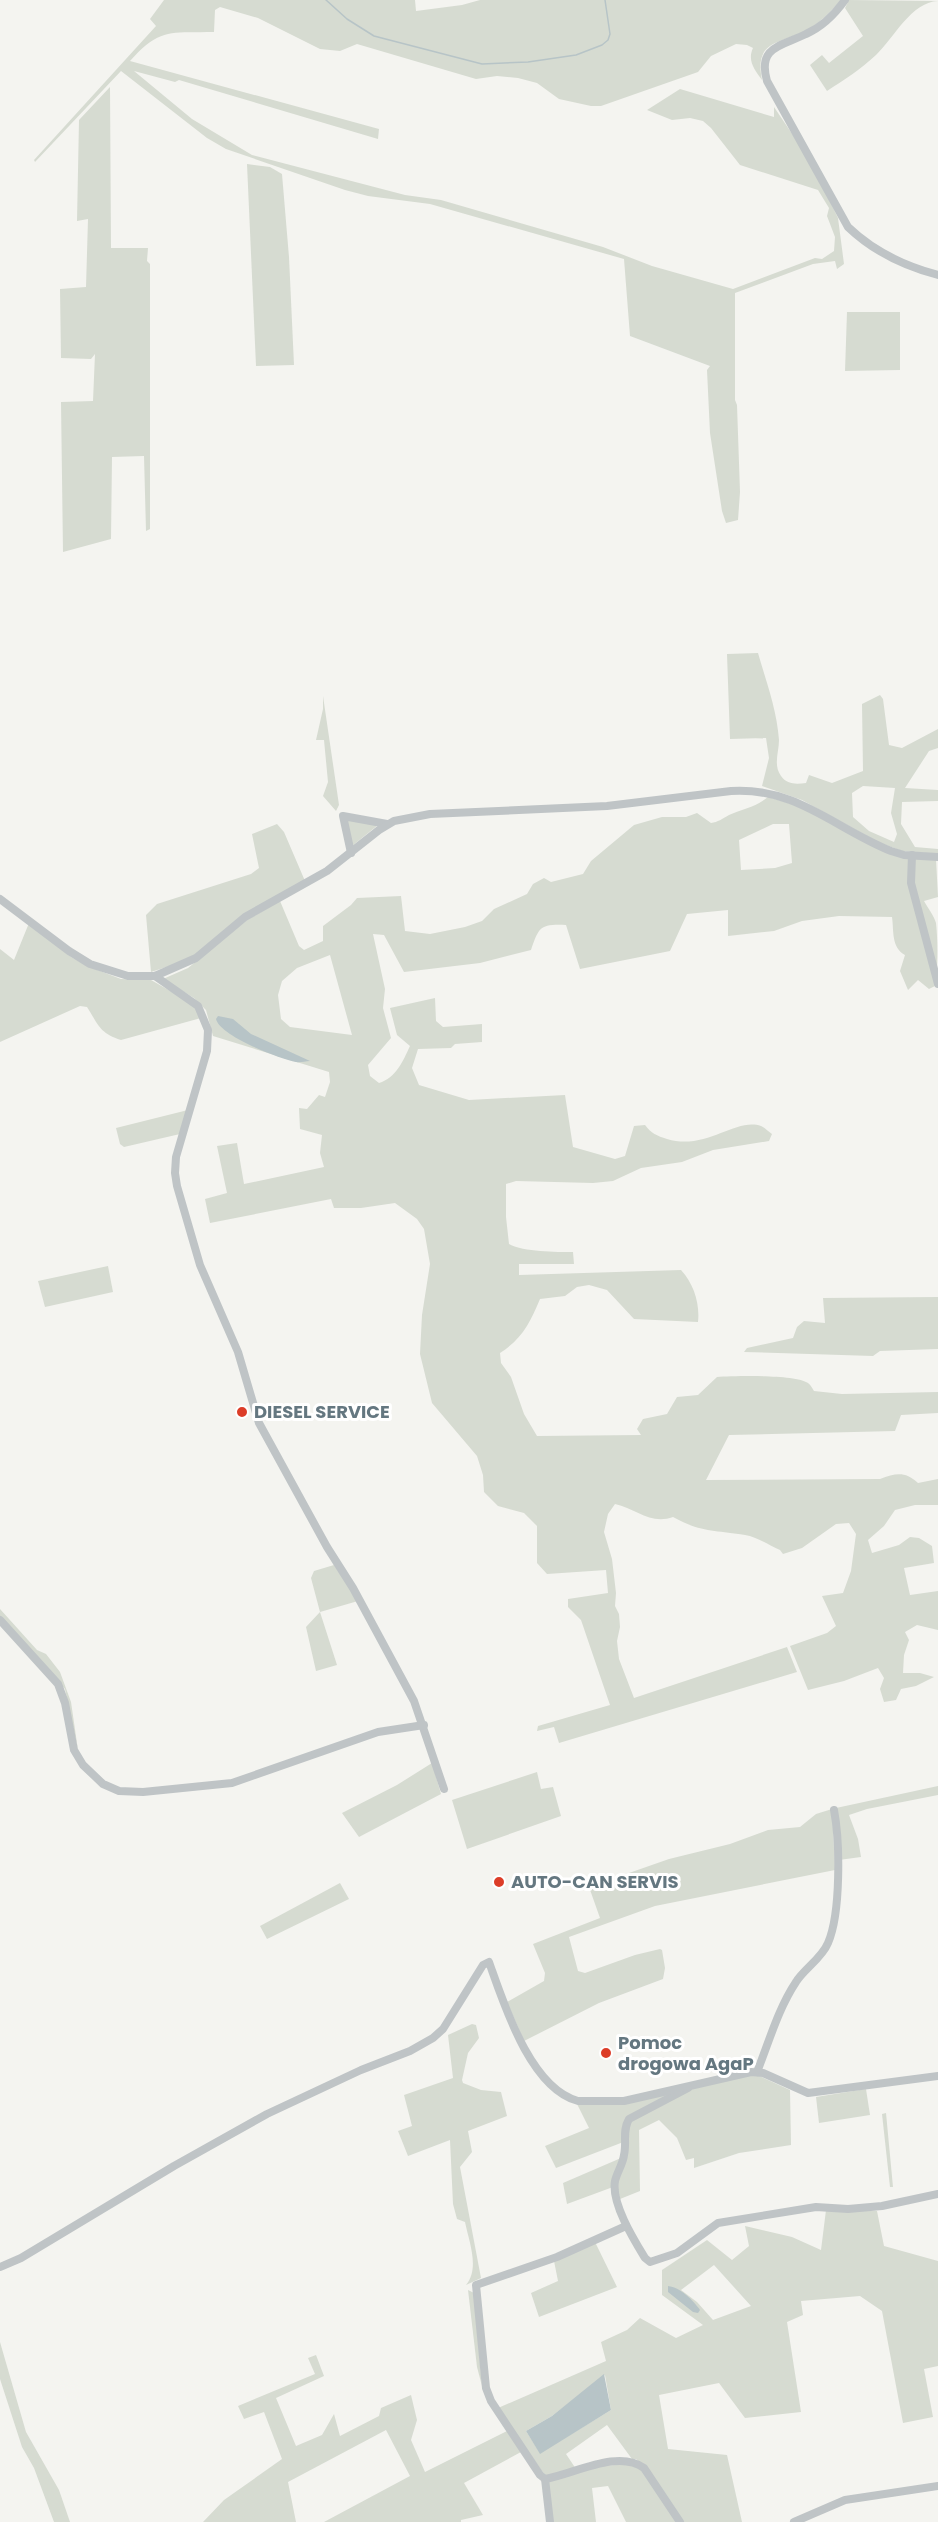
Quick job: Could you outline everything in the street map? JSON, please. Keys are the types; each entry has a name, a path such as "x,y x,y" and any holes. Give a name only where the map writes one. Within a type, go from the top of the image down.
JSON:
{"street":[{"path":"845,0 830,18 817,28 773,48 766,61 767,81 848,227 876,249 910,267 938,275"},
{"path":"0,899 90,964 128,976 155,976 196,958 245,917 314,879 387,824 403,818 429,814 591,807 731,791 755,791 787,798 823,814 881,847 912,855 938,857"},
{"path":"351,853 344,816 387,824"},
{"path":"912,855 911,883 938,984"},
{"path":"155,976 198,1006 209,1035 207,1051 176,1157 174,1173 200,1265 238,1352 259,1423 327,1547 381,1637 414,1701 444,1789"},
{"path":"0,1620 58,1684 65,1703 74,1750 83,1765 104,1784 119,1791 143,1792 232,1784 378,1732 424,1725"},
{"path":"757,2072 784,2004 796,1981 828,1945 835,1918 837,1884 834,1810"},
{"path":"0,2267 21,2258 174,2166 267,2114 361,2070 410,2051 433,2038 443,2028 483,1965 489,1962 525,2049 538,2070 564,2095 578,2101 614,2102 695,2083 757,2072 808,2093 938,2076"},
{"path":"695,2083 629,2119 624,2128 624,2159 615,2184 626,2226 645,2258 650,2262 677,2253 718,2223 816,2207 848,2209 882,2206 938,2194"},
{"path":"550,2522 545,2479 491,2402 486,2388 476,2285 558,2257 626,2226"},
{"path":"545,2479 599,2463 636,2462 650,2476 680,2522"},
{"path":"794,2522 845,2500 938,2486"}],"shaded area":[{"path":"164,0 415,0 416,11 462,5 480,0 841,0 810,28 777,42 765,51 760,67 762,80 751,61 753,48 736,44 711,56 698,72 601,106 559,99 537,83 518,78 497,76 476,79 357,44 340,51 320,49 258,18 220,7 215,10 214,32 187,32 158,37 140,50 130,61 379,129 378,139 179,80 175,82 134,71 192,119 252,155 405,195 441,200 603,247 652,266 733,289 815,258 822,259 834,251 835,237 827,216 829,208 818,190 740,165 703,121 690,118 672,120 647,110 680,89 774,117 774,107 809,159 838,218 844,264 837,269 835,261 813,264 735,293 735,400 740,492 738,520 726,523 722,511 710,433 707,370 710,366 630,336 624,259 430,204 368,196 345,190 226,149 207,138 121,71 35,162 34,160 156,26 150,19"},
{"path":"849,0 938,1 919,7 876,55 827,91 810,65 822,55 829,63 863,36 845,8"},
{"path":"110,87 111,248 148,248 147,261 150,264 150,529 146,531 144,456 112,457 111,539 63,552 61,402 93,401 95,354 91,359 61,358 60,289 86,287 88,219 77,221 79,120"},
{"path":"247,164 270,167 282,174 294,365 256,366"},
{"path":"847,312 900,312 900,370 845,371"},
{"path":"758,653 776,718 779,740 777,767 783,779 789,782 806,783 809,775 832,783 863,771 862,704 880,695 883,699 889,745 902,748 938,729 938,748 929,751 905,788 938,790 938,801 902,802 901,824 915,847 938,849 938,854 902,851 878,842 802,800 762,786 769,758 766,738 730,739 727,654","holes":["863,786 895,788 891,813 897,834 894,842 869,831 853,817 852,793"]},
{"path":"323,696 339,805 336,811 323,796 328,782 324,740 316,740 323,709"},
{"path":"768,797 798,806 876,847 936,859 938,897 924,901 936,923 935,986 929,989 918,980 908,990 900,971 905,955 895,943 892,917 839,916 802,921 774,931 728,936 728,910 687,914 670,951 580,969 566,925 551,925 542,928 531,950 480,963 404,972 384,935 373,934 385,989 383,1008 391,1038 368,1065 370,1076 379,1083 394,1073 410,1046 397,1035 390,1008 435,998 436,1021 443,1027 482,1024 482,1042 455,1044 451,1048 418,1049 412,1068 419,1085 469,1100 565,1095 573,1147 615,1159 625,1156 634,1126 645,1125 657,1135 681,1142 707,1138 751,1124 762,1127 772,1134 769,1141 713,1150 682,1162 641,1168 613,1181 593,1183 516,1181 506,1184 509,1244 531,1250 573,1252 574,1264 519,1264 519,1275 681,1270 693,1288 698,1308 698,1322 634,1319 607,1290 589,1285 577,1287 565,1296 540,1299 524,1330 500,1353 501,1363 511,1377 524,1414 537,1436 641,1435 637,1429 643,1419 667,1414 677,1397 698,1395 717,1377 791,1378 808,1383 814,1391 842,1394 938,1392 938,1413 901,1415 895,1431 729,1435 706,1480 880,1479 900,1474 909,1476 918,1483 938,1479 938,1505 915,1505 895,1510 884,1526 868,1540 872,1553 899,1545 910,1537 919,1538 932,1546 934,1563 904,1568 910,1595 938,1591 938,1630 917,1625 905,1632 909,1640 904,1655 903,1673 920,1673 934,1677 916,1686 901,1689 896,1700 884,1702 880,1689 884,1678 878,1668 844,1681 808,1690 790,1646 827,1633 836,1626 822,1596 843,1593 851,1571 856,1534 849,1523 836,1524 802,1548 783,1554 780,1550 749,1536 701,1528 673,1517 651,1518 615,1504 608,1514 604,1532 612,1559 616,1593 615,1606 619,1614 620,1627 617,1641 619,1659 634,1698 787,1647 797,1672 559,1743 554,1727 537,1731 538,1726 610,1705 581,1620 568,1607 568,1599 608,1593 606,1570 547,1574 537,1563 537,1526 524,1513 498,1506 484,1492 483,1475 477,1456 432,1403 420,1354 422,1315 430,1264 424,1229 417,1219 395,1203 361,1208 334,1208 331,1199 210,1223 205,1199 227,1193 217,1146 237,1143 244,1184 324,1167 320,1153 322,1135 300,1129 299,1108 307,1109 319,1095 325,1097 330,1082 329,1072 213,1036 206,1010 194,998 163,979 188,968 247,920 280,901 299,946 304,950 323,941 323,926 357,898 401,896 405,931 430,934 465,927 482,921 494,909 527,894 533,884 544,878 551,882 583,874 591,861 634,825 662,817 686,817 697,813 713,823","holes":["773,824 789,824 792,863 775,868 741,870 739,840","330,955 352,1035 290,1027 281,1019 278,995 282,981 297,968"]},
{"path":"347,819 378,825 352,846"},
{"path":"277,824 284,832 305,881 188,960 151,972 146,915 157,904 251,874 259,868 252,834"},
{"path":"29,923 71,957 87,966 121,979 151,980 193,1004 201,1018 121,1040 103,1031 87,1007 80,1006 0,1042 0,949 14,960"},
{"path":"218,1016 233,1019 251,1034 310,1061 296,1062 276,1056 238,1039 220,1026 216,1019"},
{"path":"188,1110 180,1134 124,1147 120,1144 116,1128"},
{"path":"108,1266 113,1292 45,1307 38,1281"},
{"path":"938,1297 938,1349 880,1351 873,1356 744,1352 747,1348 793,1338 797,1327 804,1321 825,1323 823,1298"},
{"path":"334,1565 358,1601 320,1612 311,1578 314,1571"},
{"path":"0,1609 37,1650 46,1654 60,1672 71,1702 78,1750 65,1689 0,1616"},
{"path":"320,1612 337,1665 316,1671 306,1627"},
{"path":"432,1763 441,1794 359,1837 342,1813 397,1785"},
{"path":"537,1772 541,1789 553,1787 561,1816 467,1849 452,1800"},
{"path":"938,1786 938,1795 867,1809 849,1815 858,1839 861,1857 839,1860 836,1808"},
{"path":"832,1809 835,1870 655,1906 569,1937 578,1971 585,1973 635,1955 660,1949 665,1968 663,1979 599,2003 524,2041 507,2002 544,1981 545,1973 533,1944 600,1918 589,1887 669,1859 730,1844 768,1830 800,1827 816,1814"},
{"path":"340,1883 349,1899 267,1939 260,1926"},
{"path":"472,2024 476,2025 479,2038 468,2053 463,2083 481,2090 501,2092 507,2116 468,2131 472,2152 460,2167 481,2278 466,2285 473,2263 465,2222 457,2219 453,2204 450,2140 408,2156 398,2131 412,2126 404,2095 453,2078 448,2035"},
{"path":"755,2074 790,2090 791,2145 739,2153 694,2168 694,2158 686,2160 677,2138 659,2120 639,2130 640,2191 620,2199 617,2185 626,2141 556,2168 545,2146 589,2128 577,2104 615,2105"},
{"path":"866,2089 870,2115 819,2123 816,2097"},
{"path":"886,2113 893,2187 890,2187 882,2114"},
{"path":"621,2158 613,2187 567,2204 563,2183"},
{"path":"826,2210 877,2211 884,2246 938,2261 938,2366 924,2369 933,2417 903,2423 882,2311 860,2296 801,2301 803,2315 787,2322 801,2412 745,2418 719,2383 659,2395 668,2449 727,2455 742,2522 682,2522 647,2469 636,2459 632,2459 607,2425 566,2454 576,2469 546,2477 498,2408 606,2361 601,2342 627,2330 640,2318 676,2338 703,2325 662,2295 662,2270 707,2240 732,2260 749,2246 745,2226 792,2237 821,2250","holes":["714,2265 751,2306 713,2320 697,2302 681,2290","605,2375 611,2410 540,2453 526,2431 552,2416"]},
{"path":"595,2242 617,2287 539,2317 531,2293 558,2281 554,2261"},
{"path":"668,2286 682,2291 690,2298 700,2310 698,2313 693,2312 668,2292"},
{"path":"468,2290 474,2293 482,2386 477,2367"},
{"path":"0,2342 26,2432 59,2490 70,2522 54,2522 34,2468 22,2447 0,2379"},
{"path":"316,2355 324,2376 276,2398 296,2446 322,2435 334,2414 340,2436 379,2416 381,2408 411,2395 417,2420 411,2440 425,2472 507,2431 521,2452 464,2483 483,2515 461,2520 461,2522 324,2522 410,2476 386,2430 288,2482 296,2522 203,2522 224,2500 282,2459 264,2412 244,2419 238,2406 315,2374 308,2358"},
{"path":"604,2374 611,2410 540,2454 526,2431 552,2416"},
{"path":"635,2464 642,2470 676,2522 626,2522 608,2486 592,2488 596,2522 551,2522 548,2481 599,2466"}],"waterway":[{"path":"326,0 347,19 374,36 482,64 528,62 576,55 602,45 608,40 610,34 605,0"}],"place":[{"name":"DIESEL SERVICE","path":"242,1412"},
{"name":"AUTO-CAN SERVIS","path":"499,1882"},
{"name":"Pomoc drogowa AgaP","path":"606,2053"}]}
